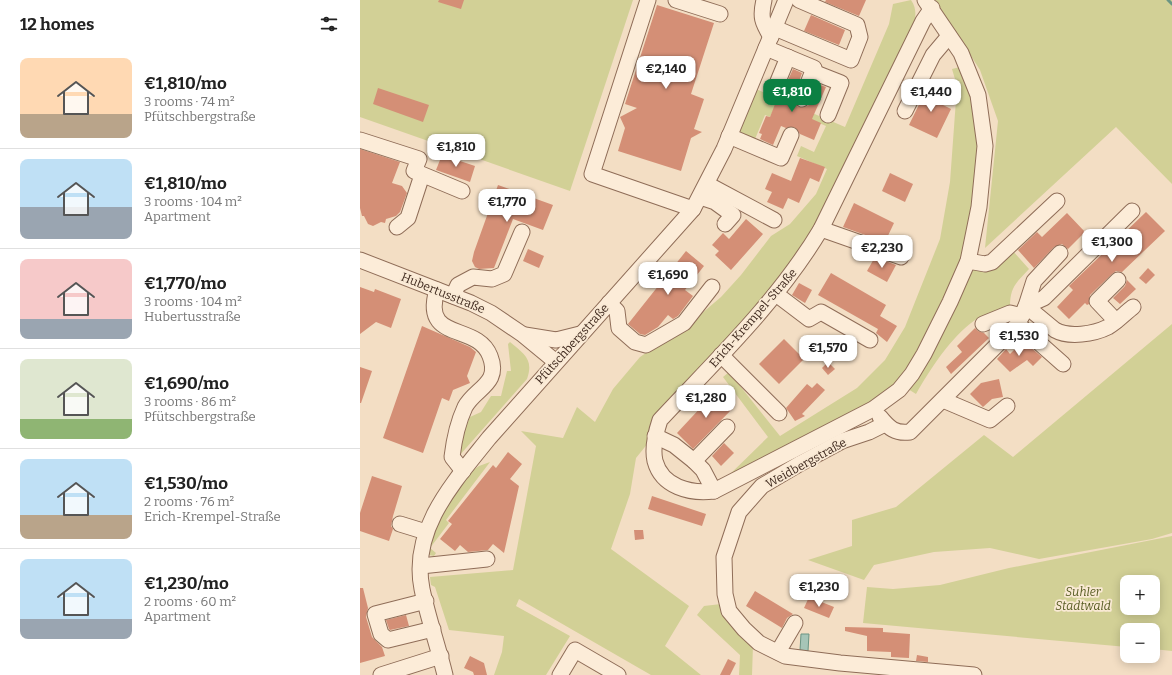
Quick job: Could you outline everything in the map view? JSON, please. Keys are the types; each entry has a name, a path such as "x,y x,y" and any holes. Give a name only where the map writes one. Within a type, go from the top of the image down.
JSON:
{"street":[{"path":"648,0 592,174 700,197 774,220"},
{"path":"676,0 704,4 720,14"},
{"path":"764,0 761,13 762,21 771,38 788,57 814,68 802,99"},
{"name":"Pfütschbergstraße","path":"445,675 422,588 422,550 426,532 435,511 463,470 700,197 730,136 786,0"},
{"path":"771,38 851,60 860,37 857,25 799,0"},
{"name":"Erich-Krempel-Straße","path":"928,4 961,53 978,95 985,146 979,207 968,261 950,302 912,374 899,390 873,409 714,491 688,492 672,484 661,472 655,460 655,436 660,420 776,294 804,258 821,229 923,21 928,4"},
{"path":"904,111 933,55 949,36"},
{"path":"776,86 788,57"},
{"path":"813,72 841,83 828,115"},
{"path":"730,136 781,158 791,135"},
{"path":"360,140 418,159 414,172 462,191"},
{"path":"398,227 408,218 422,175"},
{"path":"700,197 715,202 733,216 725,224"},
{"path":"968,261 985,264 992,262 1057,201"},
{"path":"873,409 885,424 893,431 900,433 910,432 943,400 1022,315 1044,298 1132,211"},
{"path":"821,229 901,256"},
{"path":"453,296 458,285 473,277 492,279 504,274 522,232"},
{"path":"1022,315 1034,281 1060,253"},
{"name":"Hubertusstraße","path":"360,260 453,296 490,313 522,334 556,362"},
{"path":"1116,321 1097,301 1118,280"},
{"path":"609,303 617,311 619,328 635,342 646,345 684,323 712,287"},
{"path":"437,290 433,302 433,310 441,324 481,344 491,357 491,378 487,385 466,405 453,444 452,457 463,470"},
{"path":"776,294 809,319 821,312 870,340"},
{"path":"983,324 1010,313 1022,315 1066,334 1102,330 1133,307"},
{"path":"1022,315 1063,364"},
{"name":"Hubertusstraße","path":"522,334 556,340 580,334"},
{"path":"721,355 779,413"},
{"path":"943,400 990,420 1007,406"},
{"name":"Weidbergstraße","path":"885,424 869,432 842,441 788,470 762,486 739,512 724,557 725,594 729,611 744,630 759,643 785,656 840,663 974,675"},
{"path":"694,461 727,427"},
{"path":"655,436 674,445 694,461 703,470 714,491"},
{"path":"400,524 426,532"},
{"path":"421,566 487,559"},
{"path":"426,601 376,614 381,634 388,640 433,629"},
{"path":"778,652 795,623"},
{"path":"560,675 574,650 618,675"},
{"path":"381,675 441,656"}],"green space":[{"path":"360,0 633,0 570,191 360,117"},
{"path":"911,0 915,7 913,30 844,175 792,265 636,458 630,494 611,549 689,606 665,646 701,675 651,675 519,599 516,606 570,636 546,675 494,675 502,652 504,636 449,630 435,587 431,585 430,577 513,570 536,446 521,431 563,438 577,407 595,422 613,389 640,357 694,320 721,297 741,275 771,236 790,224 816,194 827,169 797,156 801,146 814,152 826,126 776,104 770,117 765,115 753,141 740,134 738,131 756,89 845,127 889,24 893,4"},
{"path":"935,0 1172,0 1172,184 1116,127 985,248 998,121 980,70"},
{"path":"960,67 967,78 980,146 970,238 916,362 896,388 866,408 724,480 768,437 723,377 729,372 780,436 857,388 885,360 905,327 940,239 950,182 957,86 952,69"},
{"path":"1012,250 1029,269 1013,290 1010,300 1010,307 979,318 966,327 949,344 916,394 908,389 971,271"},
{"path":"1172,324 1172,533 1152,539 1039,559 990,548 934,552 874,565 864,580 808,560 852,546 852,520 896,507 984,435 1013,457"},
{"path":"510,342 523,354 528,362 529,372 527,379 459,456 456,448 470,417 481,412 491,396 501,396 507,371 511,371 508,344"},
{"path":"490,462 446,520 449,523 430,548 436,553 434,556 429,555 429,540 435,523 469,473 479,466"},
{"name":"Suhler Stadtwald","path":"1172,536 1172,651 1160,650 1160,623 1120,623 1120,646 863,623 867,587 893,589 940,585 1009,568"},
{"path":"721,604 753,645 752,675 739,675 740,655 697,615 704,606"}],"shaded area":[{"path":"801,634 809,634 808,651 800,650"}],"building":[{"path":"439,0 464,0 461,9 438,2"},
{"path":"826,0 866,0 859,16 825,2"},
{"path":"657,5 714,23 691,94 704,99 694,129 702,132 691,138 681,171 618,151 625,128 620,117 637,108 625,104"},
{"path":"811,15 845,30 839,45 804,31"},
{"path":"793,69 802,73 793,101 798,107 808,106 818,84 826,87 812,119 821,123 814,140 800,134 794,127 786,128 781,126 773,145 760,139 762,134 759,133 766,116 770,117 779,94 784,89"},
{"path":"928,86 947,95 943,105 951,109 937,138 909,125"},
{"path":"378,88 429,105 423,122 373,104"},
{"path":"360,149 400,162 392,183 402,186 407,193 400,212 396,216 386,219 385,223 381,222 373,226 368,224 364,216 362,216 360,208"},
{"path":"442,155 475,166 470,182 436,170"},
{"path":"800,158 825,167 819,182 810,178 799,203 788,198 783,209 767,202 772,192 765,189 772,173 791,181"},
{"path":"890,173 913,184 905,202 882,191"},
{"path":"498,185 553,205 543,230 513,219 494,268 479,269 475,267 472,261 474,252"},
{"path":"854,203 894,223 885,242 843,227"},
{"path":"1146,212 1165,231 1122,272 1116,271 1112,274 1090,295 1089,304 1087,305 1085,303 1069,319 1057,307 1073,290 1069,286"},
{"path":"1067,213 1085,232 1068,249 1062,244 1054,247 1034,268 1018,250 1037,232 1042,237"},
{"path":"746,219 763,234 731,270 715,255 719,251 712,245 723,233 729,239"},
{"path":"528,249 544,256 539,268 523,261"},
{"path":"686,251 704,266 685,290 693,296 678,316 673,319 668,315 658,327 645,335 640,334 628,324"},
{"path":"875,257 896,265 887,282 867,271"},
{"path":"1148,268 1155,275 1146,284 1139,278"},
{"path":"831,273 886,305 880,316 897,326 887,342 876,333 878,329 818,295"},
{"path":"1127,280 1136,289 1120,304 1113,298 1125,286"},
{"path":"799,283 812,290 805,303 792,295"},
{"path":"360,287 374,292 375,289 401,299 391,328 376,322 360,334"},
{"path":"422,326 470,347 476,352 467,376 470,383 453,390 449,401 442,398 423,453 383,438"},
{"path":"975,328 989,338 951,374 946,367 962,352 957,346"},
{"path":"784,339 804,359 779,384 759,364"},
{"path":"1023,341 1042,357 1033,366 1027,360 1010,372 997,359 1006,349 1010,354"},
{"path":"828,362 835,369 828,375 822,368"},
{"path":"360,367 372,371 361,403 360,403"},
{"path":"999,379 1003,397 992,399 983,407 970,394 981,383"},
{"path":"817,383 825,390 802,414 805,416 795,421 786,408 807,384 812,388"},
{"path":"717,390 735,406 693,449 677,433"},
{"path":"724,443 734,453 721,466 712,456"},
{"path":"508,452 522,464 510,479 519,486 504,553 493,544 488,550 468,552 460,545 455,551 440,539 452,524 448,521 493,465 496,468"},
{"path":"372,476 402,486 393,516 391,526 393,529 389,541 360,531 360,513"},
{"path":"652,496 706,514 702,526 648,509"},
{"path":"634,530 643,530 644,539 635,540"},
{"path":"360,588 363,588 368,608 366,617 372,637 382,647 385,656 360,663"},
{"path":"755,591 793,614 787,618 782,628 746,606"},
{"path":"809,597 834,607 829,618 804,608"},
{"path":"406,615 409,626 389,629 386,620"},
{"path":"845,627 883,628 883,632 910,634 909,658 891,657 891,652 867,651 867,636 845,631"},
{"path":"917,655 928,657 928,662 916,661"},
{"path":"470,656 484,663 487,675 474,675 473,672 464,668"},
{"path":"728,659 736,663 730,675 720,675"}],"waterway":[{"path":"1168,0 1172,4"}]}
